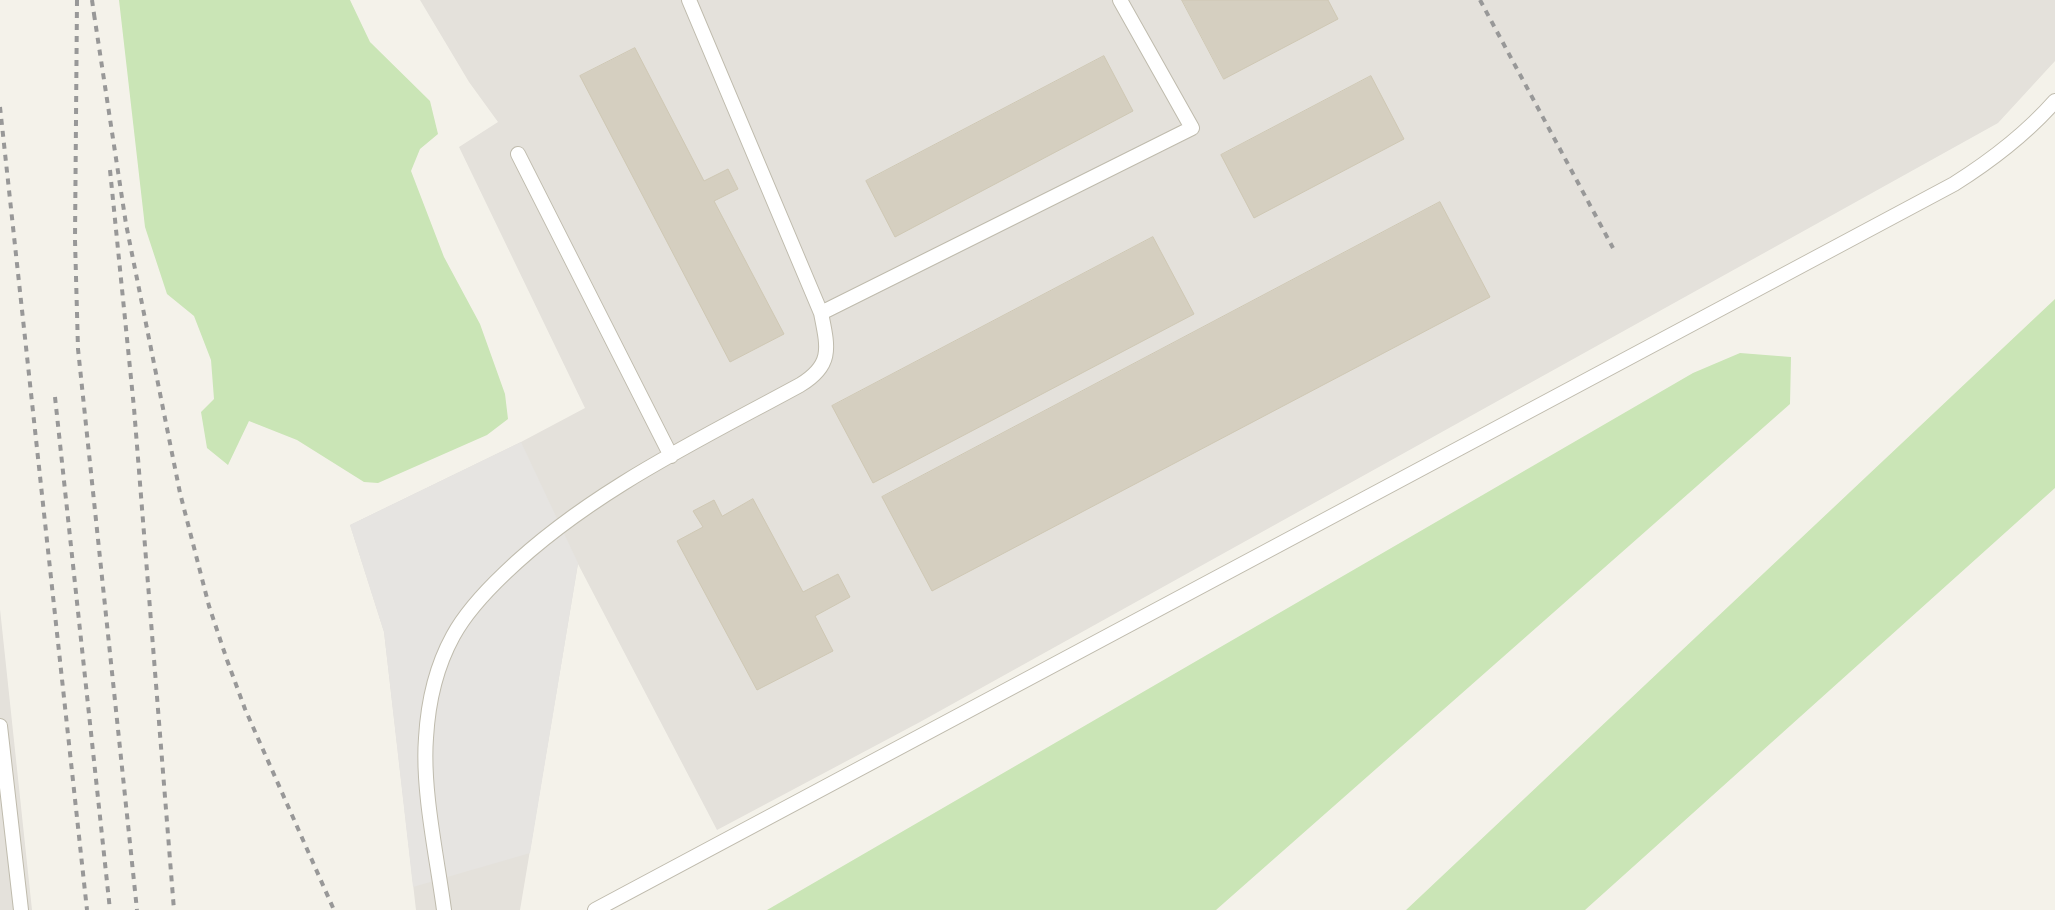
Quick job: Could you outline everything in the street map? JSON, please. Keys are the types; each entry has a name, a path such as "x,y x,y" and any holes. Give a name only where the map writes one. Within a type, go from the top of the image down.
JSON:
{"lane":[{"path":"444,910 427,790 426,738 439,664 453,636 469,611 488,589 540,541 576,513 670,456 814,377 824,365 826,335 821,313 690,0"},
{"path":"821,313 1192,128 1120,0"},
{"path":"595,910 1954,184 2016,141 2055,101"},
{"path":"518,154 670,456"},
{"path":"0,726 21,910"}],"shaded area":[{"path":"420,0 2055,0 2055,61 1998,123 920,722 717,830 578,564 520,910 416,910 384,632 350,525 521,442 585,408 459,147 498,122 469,82"},
{"path":"521,442 578,563 530,853 413,887 384,632 350,525"},
{"path":"0,609 32,910 0,910"}],"green space":[{"path":"119,0 350,0 370,42 430,101 438,134 420,149 411,171 444,257 480,324 505,394 508,419 487,435 378,483 364,482 297,440 249,421 228,465 207,448 201,412 214,399 211,360 194,316 167,294 145,227"},
{"path":"2055,299 2055,488 1585,910 1406,910"},
{"path":"1740,353 1791,357 1790,404 1216,910 767,910 1693,373"}],"building":[{"path":"1182,0 1328,0 1338,19 1224,79"},
{"path":"635,48 704,181 728,169 738,189 714,201 784,334 730,362 580,76"},
{"path":"1104,56 1133,111 895,237 866,181"},
{"path":"1371,76 1404,139 1254,218 1221,155"},
{"path":"1440,202 1490,297 932,591 882,497"},
{"path":"1153,237 1194,314 873,483 832,406"},
{"path":"753,499 803,592 838,574 850,597 815,616 833,651 757,690 677,541 703,527 693,511 714,500 722,516"}],"railway":[{"path":"77,0 75,240 78,349 137,910"},
{"path":"92,0 95,21"},
{"path":"1480,0 1613,248"},
{"path":"94,14 126,224 180,493 209,606 245,709 334,910"},
{"path":"0,107 87,910"},
{"path":"110,170 134,408 174,910"},
{"path":"55,397 110,910"}]}
